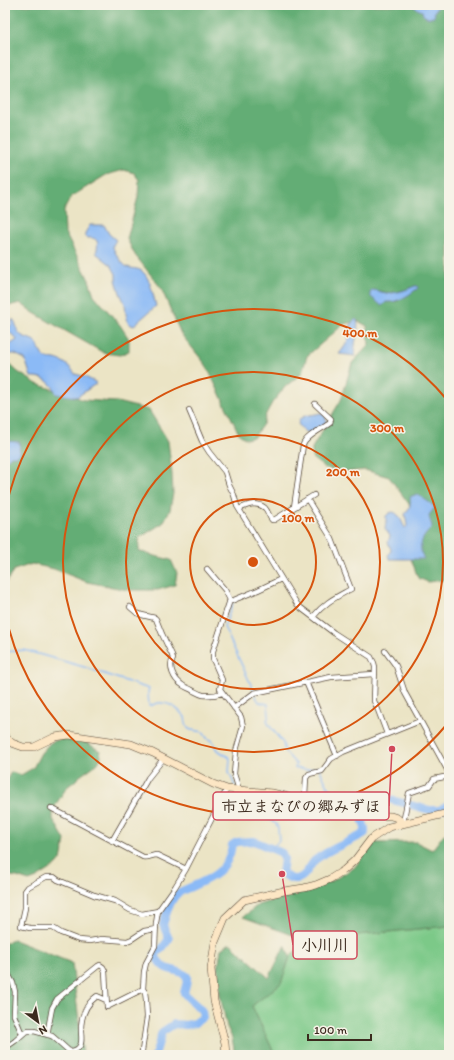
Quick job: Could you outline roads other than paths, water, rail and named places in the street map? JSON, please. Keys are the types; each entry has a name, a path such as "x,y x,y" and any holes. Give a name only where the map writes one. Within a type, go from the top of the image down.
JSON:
{"main road":[{"path":"5,737 12,743 24,747 34,747 55,737 69,735 131,744 164,758 213,784 233,789 272,793 285,796 322,810 340,814 391,816 397,818 403,823"},
{"path":"226,1055 225,1043 214,1001 211,969 215,942 225,918 244,900 304,888 330,879 344,870 355,860 371,839 390,827 449,813"}],"street":[{"path":"294,507 304,441 331,421 331,419 315,404"},
{"path":"189,410 202,441 225,472 239,509 297,604 312,617 371,657 375,667 374,701 387,734"},
{"path":"239,509 249,504 261,506 266,510 272,520 274,520 314,495"},
{"path":"307,499 332,539 352,589 332,599 322,606 312,617"},
{"path":"143,1055 142,1051 148,1017 145,992 143,990 144,972 146,963 156,946 158,911 176,887 233,789 236,751 243,726 241,717 220,689 222,680 213,659 213,651 229,602 229,596 207,569"},
{"path":"229,602 282,579"},
{"path":"130,608 137,613 156,619 174,659 171,663 172,670 181,685 202,695 222,693"},
{"path":"386,651 396,666 405,693 449,773"},
{"path":"234,708 254,693 331,677 374,674"},
{"path":"306,682 338,756"},
{"path":"302,802 305,796 306,778 309,774 322,771 327,763 343,752 420,721"},
{"path":"112,840 148,778 164,758"},
{"path":"403,823 409,793 429,786 434,779 449,776"},
{"path":"51,808 143,857 148,858 157,855 186,869"},
{"path":"156,930 144,931 127,941 102,939 90,941 80,940 52,928 30,928 21,926 25,908 25,891 28,887 46,877 54,877 94,895 115,901 130,910 142,914 158,911"},
{"path":"47,1035 52,1008 57,999 100,965 105,971 106,1007 143,990"},
{"path":"5,968 13,983 15,992 14,1015 22,1034"},
{"path":"5,1048 15,1042 22,1034 28,1031 34,1031 52,1036 69,1051 74,1051 80,1048 82,1017 92,999 97,996 106,1000"}],"water":[{"path":"412,5 439,5 434,12 435,14 433,18 428,18 423,15 422,11"},
{"path":"90,225 104,225 109,234 116,240 113,248 125,266 139,269 148,278 156,306 133,326 128,323 125,304 116,280 116,274 111,265 96,253 98,244 96,240 85,236 85,233"},
{"path":"418,286 418,288 407,296 399,300 386,302 382,306 371,297 370,293 372,290 393,293"},
{"path":"13,319 19,333 36,342 44,357 61,361 75,374 97,383 77,397 56,394 53,387 47,381 40,378 31,377 25,359 15,354 5,354 5,348 17,340 7,330"},
{"path":"355,319 357,320 358,324 355,356 339,354 347,342 351,325"},
{"path":"320,413 326,418 326,423 310,434 304,431 298,424 299,420 304,416"},
{"path":"5,441 20,442 19,454 16,456 11,456 7,460 5,458"},
{"path":"417,494 435,507 429,515 432,528 423,538 421,546 424,559 390,559 388,556 391,550 388,542 390,536 385,529 386,516 393,512 395,513 400,518 405,528 407,526 405,514 410,506 410,497"}],"waterway":[{"path":"233,603 224,627 254,691"},
{"path":"5,652 24,650 84,667 149,689 149,706 157,703 169,704 181,712 185,717 188,728 203,732 207,738 213,741 216,749 230,758 229,772 235,786"},
{"path":"255,695 259,702 268,704 269,716 267,720 269,725 283,743 285,752 296,764 295,768 307,770 319,767 331,790 346,797 351,807 359,809"},
{"path":"237,792 238,796 249,799 254,803 259,811 276,824 278,828 279,841 271,849"},
{"path":"155,1055 162,1032 174,1024 186,1025 195,1023 203,1017 202,1011 184,993 187,976 166,968 155,955 169,939 163,925 168,909 174,897 178,893 206,880 218,872 227,861 232,845 237,842 254,841 282,853 284,859 282,874 296,879 302,876 315,860 365,833 365,828 359,809 366,802 374,799 388,799 430,810 439,810 449,805"}],"place":[{"name":"市立まなびの郷みずほ","path":"392,749"},
{"name":"小川川","path":"282,874"}]}
